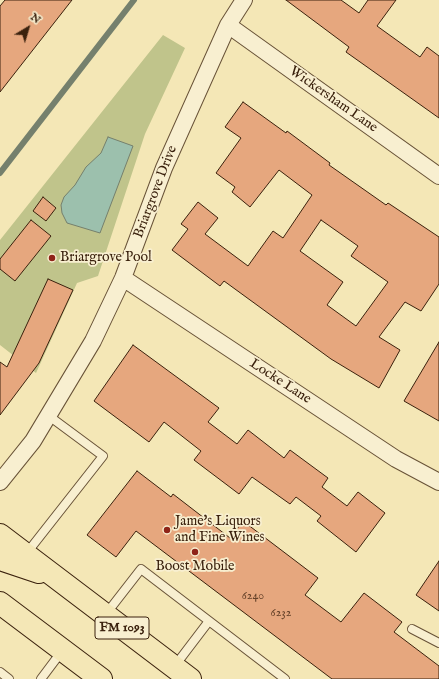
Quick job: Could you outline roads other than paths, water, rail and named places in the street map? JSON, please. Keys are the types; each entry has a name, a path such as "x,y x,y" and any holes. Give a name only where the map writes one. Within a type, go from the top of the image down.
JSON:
{"main road":[{"name":"FM 1093","path":"0,535 182,673"},
{"path":"0,559 54,576"},
{"path":"0,603 101,679"}],"street":[{"name":"Briargrove Drive","path":"0,482 33,441 93,341 123,278 164,168 228,25 244,0"},
{"name":"Wickersham Lane","path":"228,25 439,176"},
{"name":"Locke Lane","path":"123,278 396,459 439,482"}],"lane":[{"path":"25,555 103,456 49,416"},
{"path":"105,615 141,569 284,679"},
{"path":"182,673 209,621"},
{"path":"412,629 439,643"},
{"path":"41,679 62,650"},
{"path":"0,672 9,679"}],"waterway":[{"path":"0,173 134,0"}],"place":[{"name":"Briargrove Pool","path":"52,258"},
{"name":"Jame's Liquors and Fine Wines","path":"167,530"},
{"name":"Boost Mobile","path":"195,552"}]}
